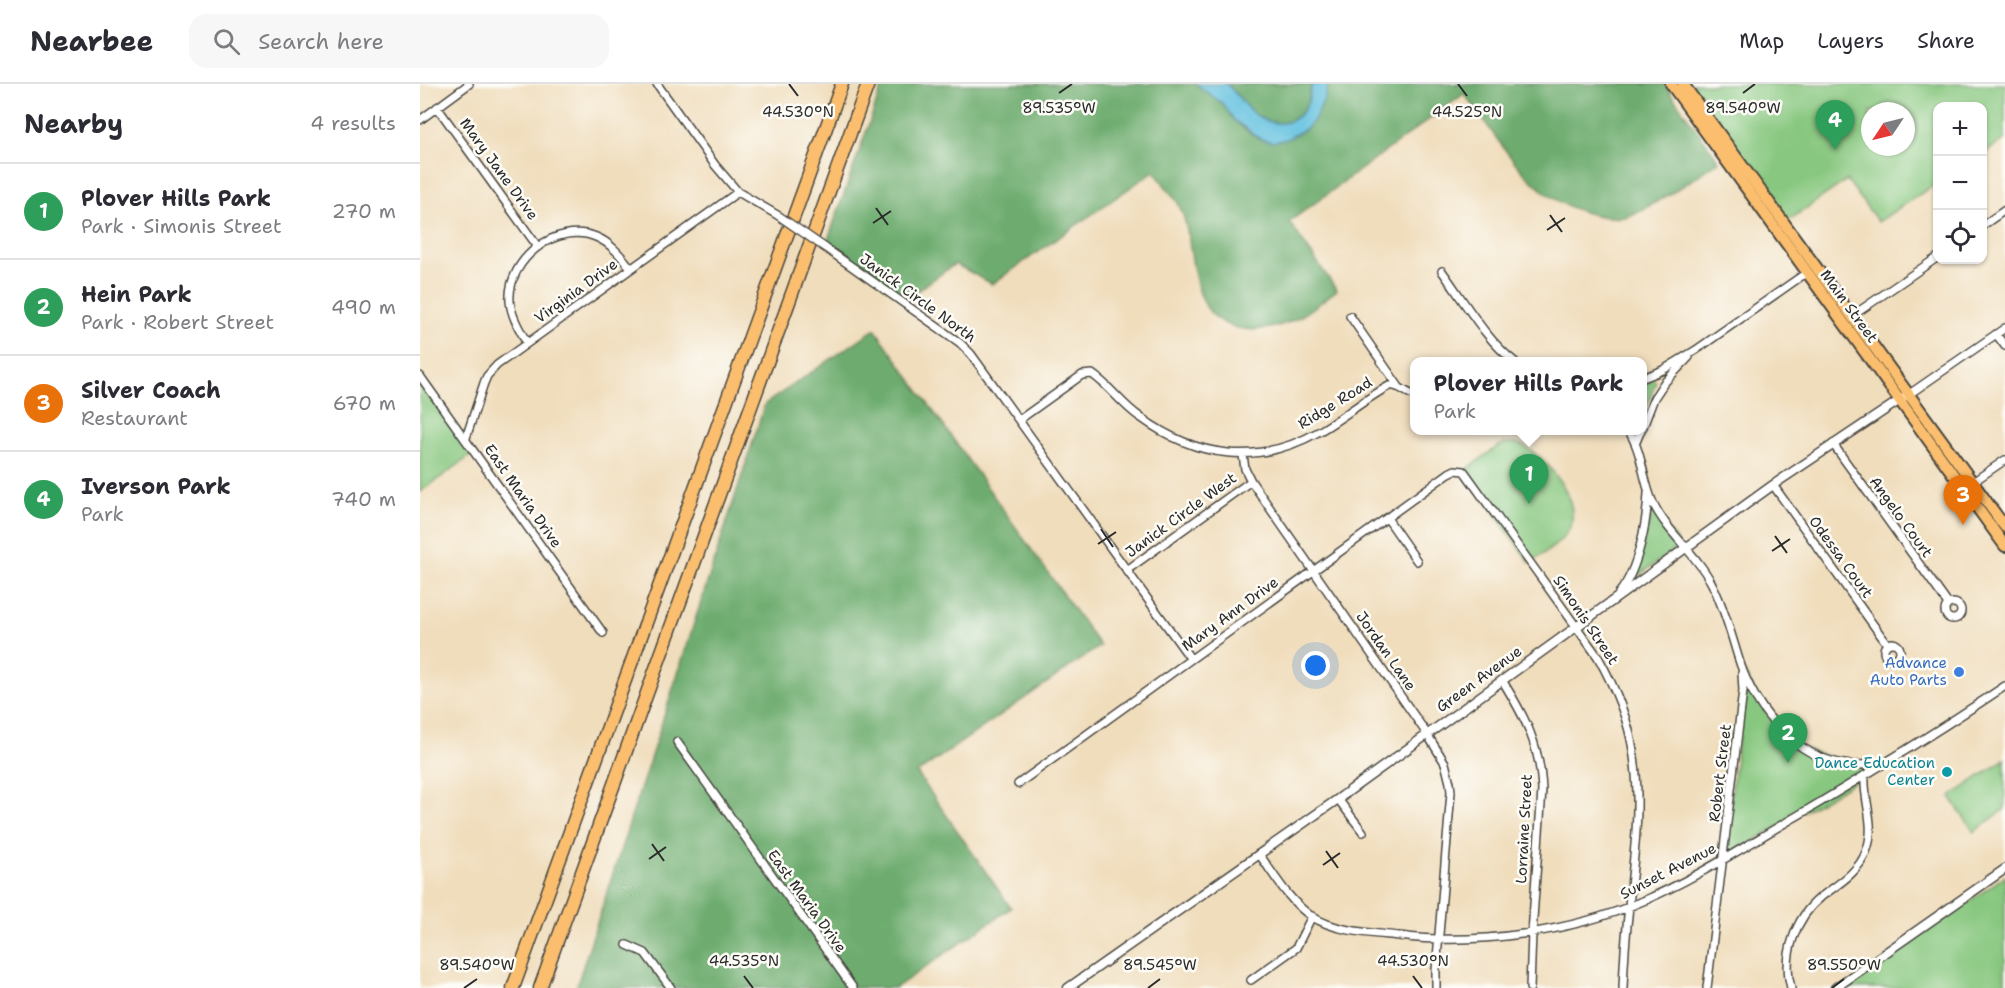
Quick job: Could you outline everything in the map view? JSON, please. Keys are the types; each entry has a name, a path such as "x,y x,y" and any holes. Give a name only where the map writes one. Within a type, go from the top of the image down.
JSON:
{"highway":[{"path":"513,988 842,84"},
{"path":"540,988 868,84"}],"main road":[{"name":"Main Street","path":"1671,84 1806,273 1904,398 1968,486 2005,546"},
{"name":"Main Street","path":"1683,84 1852,316 1904,398"},
{"name":"Main Street","path":"1968,486 2005,527"}],"street":[{"path":"420,120 469,84"},
{"name":"Janick Circle North","path":"657,84 715,165 738,192 779,216 960,343 980,365 1190,658"},
{"name":"Mary Jane Drive","path":"437,107 538,247"},
{"name":"Virginia Drive","path":"466,438 487,376 497,365 738,192"},
{"path":"1987,223 2005,210"},
{"path":"527,344 517,326 510,302 510,289 519,266 538,247 569,235 596,237 611,246 631,268"},
{"path":"1852,316 1933,260"},
{"path":"1442,271 1493,341 1509,357"},
{"path":"1647,376 1663,370 1696,350 1806,273"},
{"path":"1350,316 1399,387 1410,394"},
{"path":"1904,398 2005,328"},
{"path":"1996,334 2005,346"},
{"path":"1647,416 1654,398 1665,383 1696,350"},
{"name":"Ridge Road","path":"1019,420 1082,375 1092,374 1124,405 1163,432 1189,444 1244,455 1277,449 1309,437 1384,388 1394,385 1399,387"},
{"name":"East Maria Drive","path":"420,376 603,633"},
{"name":"Green Avenue","path":"1068,988 1338,799 1773,485 1904,398"},
{"path":"1615,598 1623,589 1630,574 1644,531 1648,491 1636,442 1631,435"},
{"path":"1636,442 1639,435"},
{"name":"Angelo Court","path":"1833,444 1948,604"},
{"name":"Jordan Lane","path":"1244,455 1247,474 1251,481 1445,763 1450,783 1436,988"},
{"path":"1968,486 2005,460"},
{"name":"Mary Ann Drive","path":"1017,784 1449,473 1460,470"},
{"name":"Simonis Street","path":"1460,470 1464,471 1598,657 1609,677 1627,725 1633,750 1637,785 1637,815 1623,988"},
{"name":"Janick Circle West","path":"1127,570 1251,481"},
{"name":"Odessa Court","path":"1773,485 1887,644"},
{"name":"Robert Street","path":"1648,491 1658,513 1702,567 1717,593 1732,632 1742,668 1743,691 1707,988"},
{"path":"1387,518 1417,561"},
{"name":"Robert Street","path":"1742,668 1768,715 1778,728 1800,747 1836,762 1865,765 1891,760"},
{"name":"Lorraine Street","path":"1502,680 1531,731 1542,775 1530,988"},
{"name":"Sunset Avenue","path":"1259,854 1300,908 1328,924 1360,932 1438,940 1532,933 1606,915 1660,893 1865,776 1944,728 2005,686"},
{"name":"East Maria Drive","path":"677,742 853,988"},
{"path":"1791,988 1789,958 1797,927 1810,908 1853,872 1865,854 1871,824 1865,765"},
{"path":"1338,799 1362,832"},
{"path":"1835,988 2005,869"},
{"path":"1251,980 1296,948 1312,916"},
{"path":"627,945 645,952 670,988"}],"green space":[{"path":"883,84 1196,84 1222,103 1234,120 1244,129 1258,138 1272,141 1298,133 1314,119 1328,84 1664,84 1719,161 1681,187 1628,216 1619,218 1587,213 1565,205 1547,194 1531,180 1516,164 1464,94 1289,222 1337,290 1307,313 1287,323 1262,329 1237,328 1216,318 1207,308 1197,286 1183,215 1178,203 1154,171 992,284 955,264 907,298 827,242"},
{"path":"1226,84 1312,84 1306,107 1300,114 1288,122 1273,123 1259,117 1249,109"},
{"path":"1683,84 2005,84 2005,139 1987,151 1987,102 1933,102 1933,186 1878,222 1847,180 1785,223"},
{"path":"875,329 1100,646 917,773 1011,908 895,988 576,988 765,404"},
{"path":"1654,379 1656,382 1647,406 1647,381"},
{"path":"420,381 473,454 420,492"},
{"path":"1505,443 1519,444 1539,457 1559,480 1571,506 1572,518 1566,534 1552,548 1530,563 1464,471"},
{"path":"1653,510 1679,547 1636,577 1633,575"},
{"path":"1742,668 1768,715 1800,747 1856,766 1891,760 1723,859 1739,733"},
{"path":"2005,759 2005,809 1974,832 1950,797"},
{"path":"2005,876 2005,988 1848,988"}],"water":[{"path":"1196,84 1226,84 1259,117 1273,123 1280,123 1294,119 1306,107 1312,84 1328,84 1325,97 1314,120 1307,128 1287,139 1273,142 1261,139 1234,120 1222,103"}],"place":[{"name":"Iverson Park","path":"1835,150"},
{"name":"Plover Hills Park","path":"1529,504"},
{"name":"Silver Coach","path":"1963,525"},
{"name":"Advance Auto Parts","path":"1959,672"},
{"name":"Hein Park","path":"1788,763"},
{"name":"Dance Education Center","path":"1947,772"}]}
